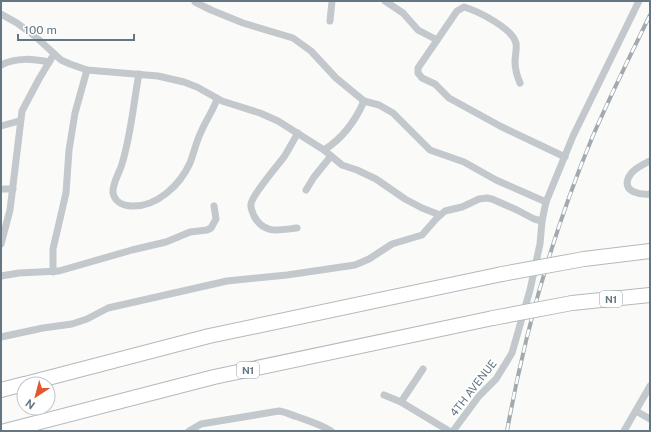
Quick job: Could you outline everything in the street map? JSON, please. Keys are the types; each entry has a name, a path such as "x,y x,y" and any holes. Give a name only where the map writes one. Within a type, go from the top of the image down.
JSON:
{"highway":[{"path":"55,376 209,336 502,274 584,259 650,251"},
{"name":"N1","path":"5,431 214,377 493,318 572,303 650,295"},
{"path":"1,390 16,386"}],"street":[{"path":"330,21 332,1"},
{"path":"385,1 403,13 418,30 436,40"},
{"name":"4TH AVENUE","path":"453,431 479,396 496,379 512,353 530,290 540,244 542,221 546,202 573,136 639,1"},
{"path":"195,2 243,23 292,38 311,51 336,78 364,101 379,105 393,113 430,150 464,162 496,180 546,202"},
{"path":"520,83 515,67 515,41 506,30 483,16 462,7 457,11 436,40 418,68 418,73 422,78 435,84 449,98 500,126 565,157"},
{"path":"1,14 17,22 61,60 86,70 158,76 184,82 197,87 217,99 278,121 324,150 342,165 376,179 422,208 440,215"},
{"path":"2,241 10,210 13,189 19,121 26,101 54,54"},
{"path":"1,65 23,59 49,62"},
{"path":"53,272 53,249 66,193 75,113 86,70"},
{"path":"139,74 125,156 113,189 116,200 126,205 137,206 151,203 162,197 177,183 190,162 200,134 212,113 217,99"},
{"path":"324,150 335,143 349,129 360,112 364,101"},
{"path":"1,126 19,121"},
{"path":"297,228 279,230 262,227 252,212 251,204 254,196 285,155 298,133"},
{"path":"306,190 314,176 331,156"},
{"path":"650,161 634,172 628,179 627,184 631,191 635,193 650,194"},
{"path":"1,189 13,189"},
{"path":"1,337 43,328 72,324 87,319 108,308 227,281 287,275 355,265 370,259 392,244 422,235 440,215 446,211 462,207 479,199 492,199 518,210 534,219 542,221"},
{"path":"1,276 32,272 53,272 166,242 190,232 207,230 211,228 216,219 214,206"},
{"path":"401,402 423,369"},
{"path":"624,431 650,386"},
{"path":"384,395 401,402 449,431"},
{"path":"189,431 201,424 279,411 308,419 331,431"},
{"path":"636,411 650,419"}],"railway":[{"path":"507,431 522,356 542,282 565,209 599,122 650,15"}]}
